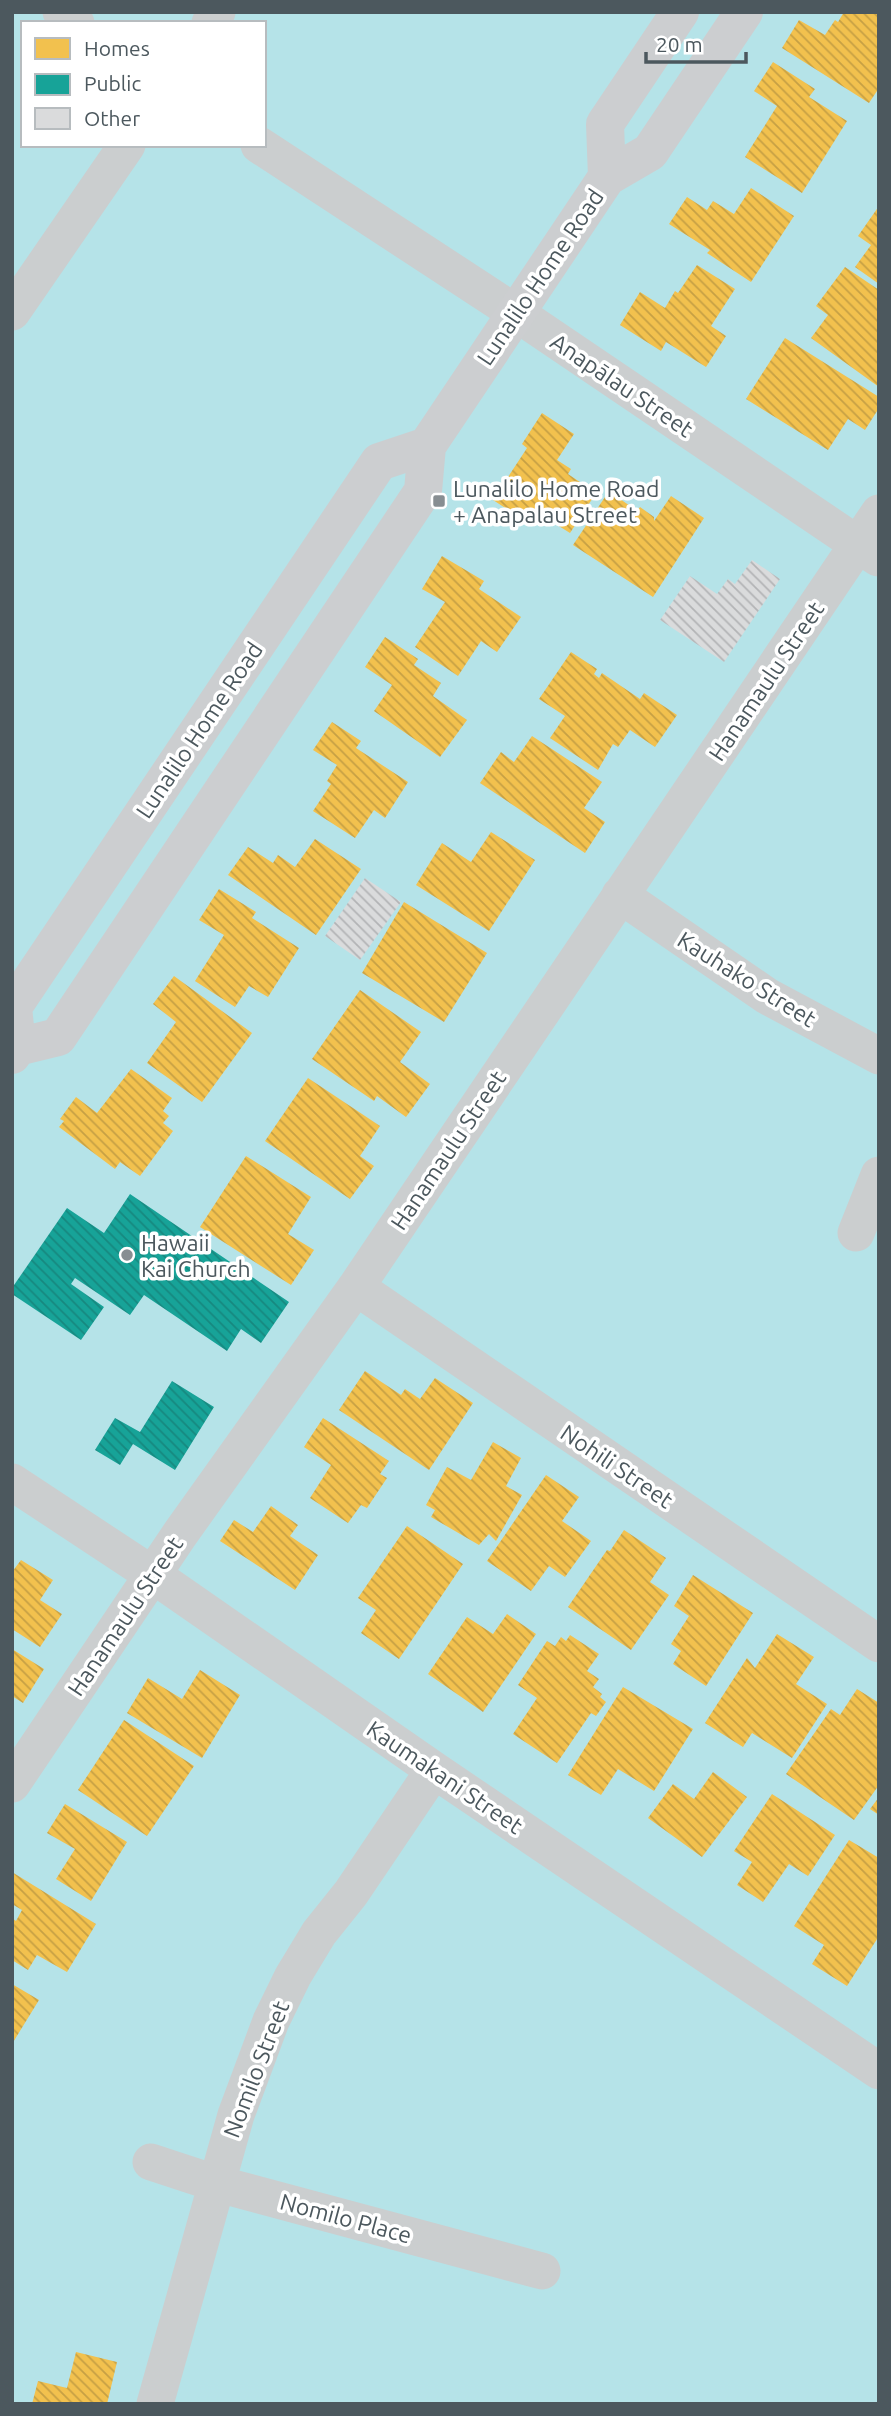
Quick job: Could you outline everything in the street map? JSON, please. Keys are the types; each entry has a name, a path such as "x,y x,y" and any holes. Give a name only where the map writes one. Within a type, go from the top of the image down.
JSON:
{"main road":[{"name":"Lunalilo Home Road","path":"607,177 606,124 680,12"},
{"name":"Lunalilo Home Road","path":"427,446 379,461 13,1007 15,1051 58,1037 424,491 427,446 607,177 650,152 744,12"}],"street":[{"path":"12,312 126,147"},
{"name":"Anapālau Street","path":"261,147 516,313 868,552"},
{"name":"Hanamaulu Street","path":"12,1784 153,1574 356,1287 620,895 868,552 879,513"},
{"name":"Kauhako Street","path":"620,895 767,996 879,1056"},
{"path":"856,1233 879,1175"},
{"name":"Nohili Street","path":"356,1287 879,1644"},
{"name":"Kaumakani Street","path":"12,1482 153,1574 434,1770 879,2071"},
{"name":"Nomilo Street","path":"155,2404 252,2067 271,2021 293,1976 319,1933 351,1893 434,1770"},
{"name":"Nomilo Place","path":"152,2162 218,2184 541,2271"}],"water":[{"path":"12,12 879,12 879,2404 12,2404"}],"building: Homes":[{"path":"844,12 879,12 879,88 869,103 782,48 799,20 825,35"},
{"path":"773,62 815,89 809,97 847,121 802,193 745,157 777,106 754,91"},
{"path":"751,188 794,216 751,282 707,253 710,250 669,224 687,197 707,210 713,201 734,214"},
{"path":"879,206 879,284 855,267 871,245 858,236"},
{"path":"697,265 735,289 711,326 726,336 706,367 666,342 661,351 620,325 640,292 665,308 675,291 678,293"},
{"path":"845,267 879,290 879,387 811,338 828,315 816,306"},
{"path":"785,338 879,397 879,408 865,430 848,419 828,450 746,399"},
{"path":"542,413 574,434 557,460 571,469 568,474 596,493 570,533 538,513 530,524 493,500 527,448 522,444"},
{"path":"609,491 637,511 640,507 654,517 654,521 671,496 704,518 653,597 573,545"},
{"path":"442,556 484,581 479,589 521,617 497,652 481,641 458,676 415,647 445,602 422,589"},
{"path":"385,637 418,659 414,665 441,683 433,696 467,720 440,757 374,711 392,685 365,667"},
{"path":"571,652 597,669 594,674 599,678 602,673 640,699 644,693 677,715 655,747 630,730 618,747 613,744 598,770 550,738 565,716 539,699"},
{"path":"332,722 361,741 356,748 408,782 385,818 374,810 355,838 313,811 331,784 327,781 337,765 313,750"},
{"path":"532,736 602,782 584,808 605,822 585,853 480,783 501,752 514,762"},
{"path":"491,832 535,860 489,931 416,885 442,843 471,862"},
{"path":"315,839 361,869 316,935 228,875 248,847 273,863 278,855 295,867"},
{"path":"219,889 256,912 252,918 299,948 268,997 249,986 235,1007 195,981 224,935 199,920"},
{"path":"404,902 487,953 444,1022 362,973"},
{"path":"174,976 252,1033 202,1102 147,1063 176,1022 153,1004"},
{"path":"360,990 421,1032 400,1062 430,1084 406,1117 377,1096 374,1101 312,1059"},
{"path":"131,1069 172,1098 163,1111 169,1116 163,1123 173,1131 140,1176 120,1162 115,1169 59,1127 64,1121 60,1119 76,1097 97,1113"},
{"path":"308,1078 380,1126 360,1156 374,1166 350,1199 265,1141"},
{"path":"246,1156 311,1197 288,1234 314,1250 291,1285 200,1227"},
{"path":"365,1371 401,1395 405,1389 420,1399 435,1378 473,1403 429,1470 339,1410"},
{"path":"323,1418 389,1461 380,1474 387,1478 367,1508 361,1505 348,1523 310,1498 331,1465 304,1447"},
{"path":"493,1442 521,1458 506,1486 522,1495 496,1541 489,1534 479,1545 431,1517 435,1510 426,1505 447,1467 471,1480"},
{"path":"546,1475 579,1497 562,1521 591,1541 565,1577 549,1566 531,1591 487,1561"},
{"path":"271,1506 298,1525 290,1536 318,1555 295,1590 220,1541 234,1520 253,1532"},
{"path":"407,1526 463,1564 399,1659 361,1633 376,1610 358,1598"},
{"path":"624,1530 666,1558 650,1582 669,1595 631,1650 568,1607"},
{"path":"21,1560 53,1580 40,1600 62,1614 40,1647 12,1629 12,1572"},
{"path":"693,1575 753,1613 706,1686 673,1664 681,1651 671,1644 689,1616 674,1606"},
{"path":"507,1614 536,1634 483,1712 428,1674 467,1617 493,1634"},
{"path":"777,1634 814,1657 796,1684 827,1704 792,1758 752,1733 743,1747 705,1723 747,1658 755,1668"},
{"path":"570,1635 599,1654 587,1671 599,1679 593,1687 602,1694 600,1697 606,1702 596,1716 591,1713 557,1763 513,1734 537,1698 518,1685 547,1641 555,1646 561,1637 566,1641"},
{"path":"12,1649 44,1669 23,1703 12,1696"},
{"path":"200,1670 240,1695 202,1758 127,1713 148,1678 182,1699"},
{"path":"623,1687 693,1729 654,1791 618,1769 601,1795 568,1775"},
{"path":"857,1689 879,1703 879,1785 854,1820 786,1774 831,1709 840,1715"},
{"path":"124,1720 194,1766 147,1836 78,1790"},
{"path":"713,1772 747,1797 702,1857 648,1818 673,1784 694,1799"},
{"path":"772,1794 835,1835 808,1876 789,1864 763,1902 737,1885 752,1862 734,1851"},
{"path":"879,1797 879,1815 870,1809"},
{"path":"65,1804 127,1842 91,1901 56,1879 75,1849 47,1833"},
{"path":"849,1840 879,1858 879,1936 847,1986 812,1964 824,1945 794,1926"},
{"path":"12,1872 96,1924 67,1972 37,1955 28,1970 12,1960 12,1918 16,1921 22,1910 12,1904"},
{"path":"12,1984 39,2000 12,2044"},
{"path":"76,2352 117,2362 107,2404 32,2404 38,2381 67,2388"}],"building: Public":[{"name":"Hawaii Kai Church","path":"130,1194 289,1302 261,1343 241,1329 227,1351 144,1295 130,1315 75,1278 71,1284 104,1307 81,1340 12,1294 12,1288 67,1208 104,1233"},
{"path":"172,1381 214,1407 175,1470 133,1444 120,1465 95,1450 115,1418 140,1432"}],"building: Other":[{"path":"752,560 780,579 724,662 660,620 690,576 717,594 728,579 735,584"},
{"path":"365,878 401,902 360,960 325,936"}],"place":[{"name":"Lunalilo Home Road + Anapalau Street","path":"439,501"},
{"name":"Hawaii Kai Church","path":"127,1255"}]}
